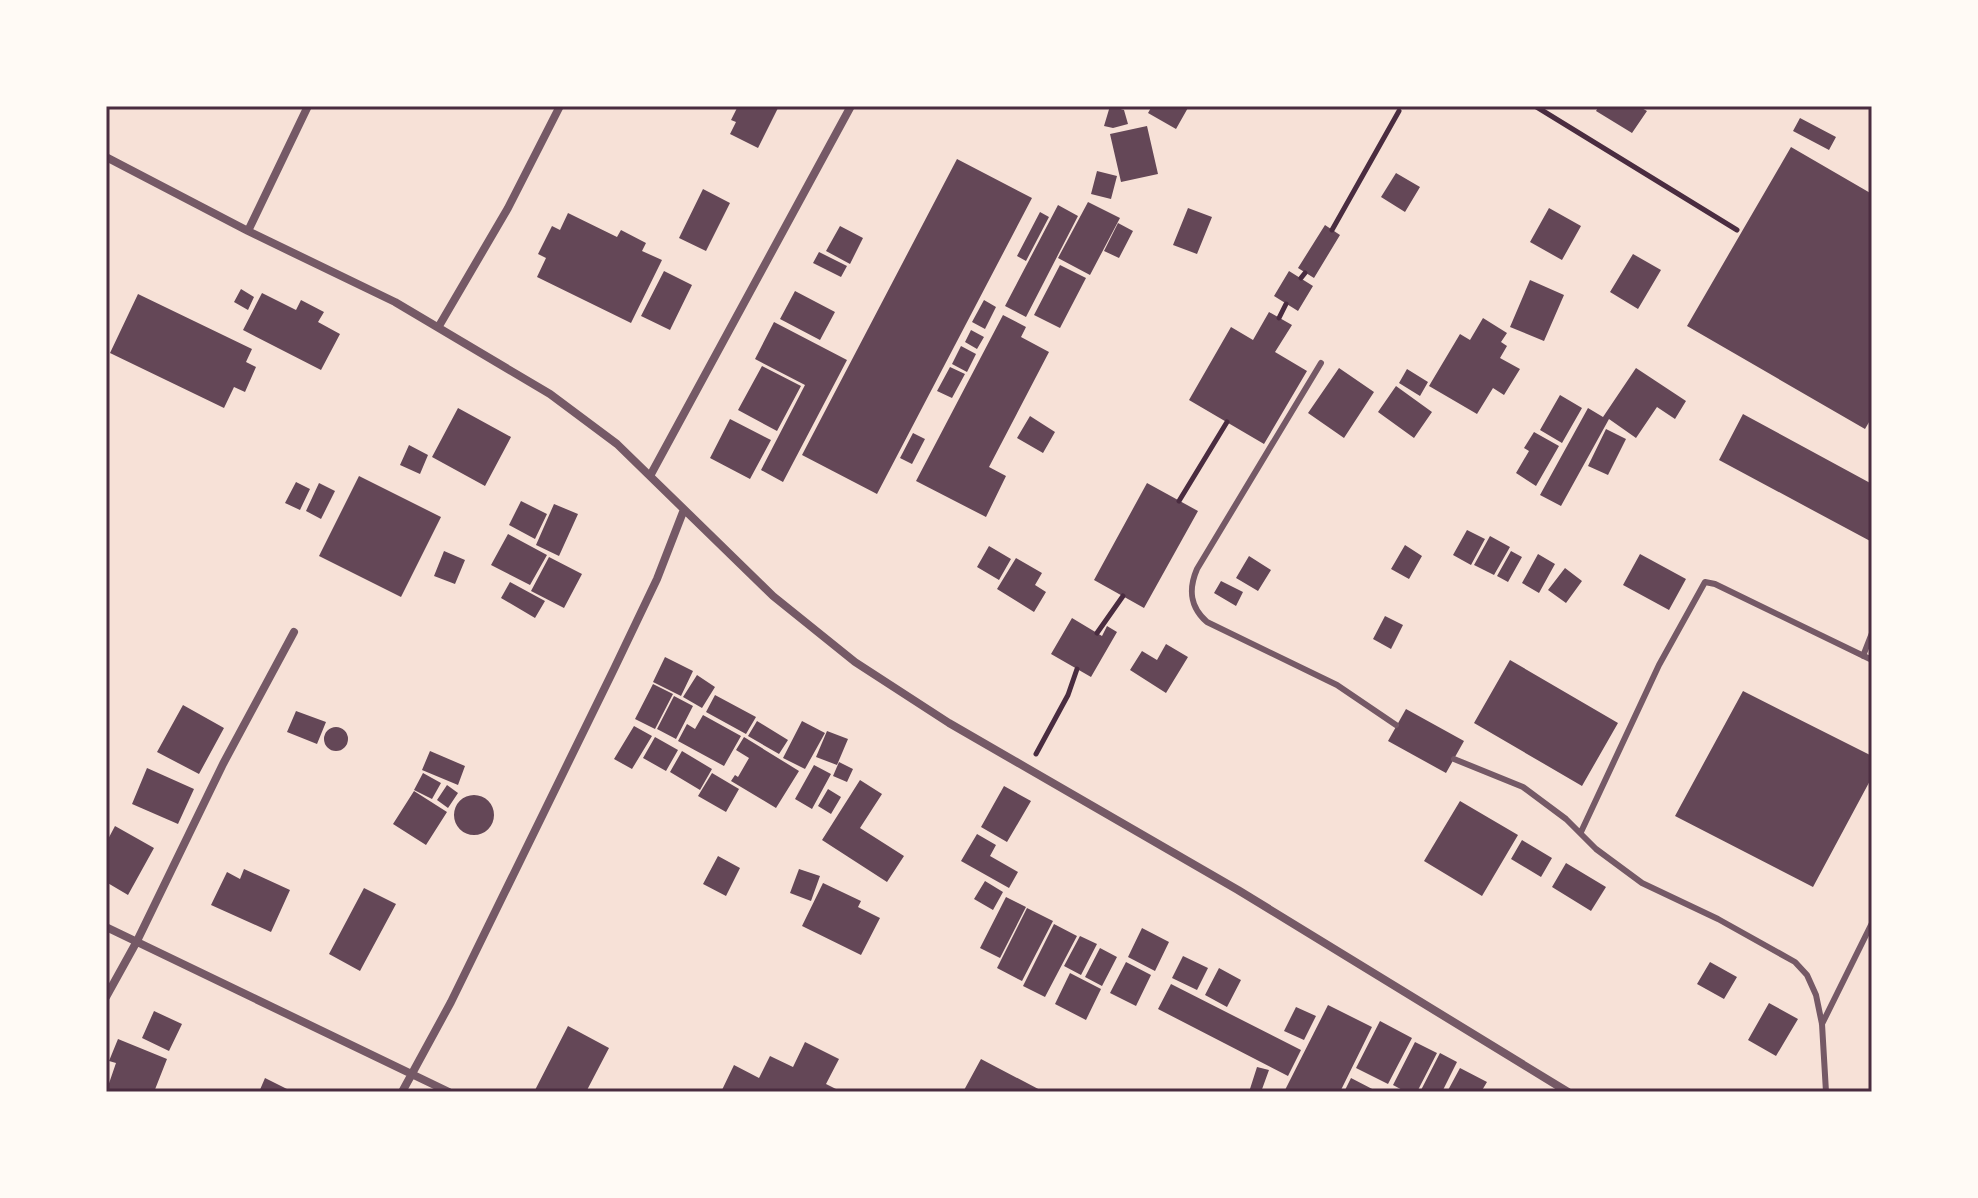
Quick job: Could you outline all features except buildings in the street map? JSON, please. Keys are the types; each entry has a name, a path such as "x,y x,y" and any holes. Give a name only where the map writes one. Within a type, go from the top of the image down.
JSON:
{"street":[{"path":"248,231 308,106"},
{"path":"439,326 508,208 560,106"},
{"path":"650,476 851,106"},
{"path":"106,157 248,231 395,302 439,326 582,416 617,444 683,512 773,596 855,662 949,723 1238,890 1493,1043 1568,1092"},
{"path":"402,1092 451,1002 614,669 657,579 683,512"},
{"path":"106,997 137,941 223,764 294,632"},
{"path":"106,927 449,1092"}],"lane":[{"path":"1321,363 1197,569 1191,595 1199,615 1207,622 1337,685 1396,725"},
{"path":"1581,832 1659,665 1705,582 1715,584 1872,660"},
{"path":"1863,656 1872,633"},
{"path":"1454,759 1523,787 1581,832 1596,849 1642,883 1718,919 1795,962 1807,975 1816,995 1822,1024 1826,1092"},
{"path":"1822,1024 1872,923"}],"path":[{"path":"1535,106 1737,230"},
{"path":"1332,230 1399,111"},
{"path":"1279,318 1286,304"},
{"path":"1179,501 1227,422"},
{"path":"1097,633 1123,596"},
{"path":"1027,770 1068,695 1077,669"}]}
